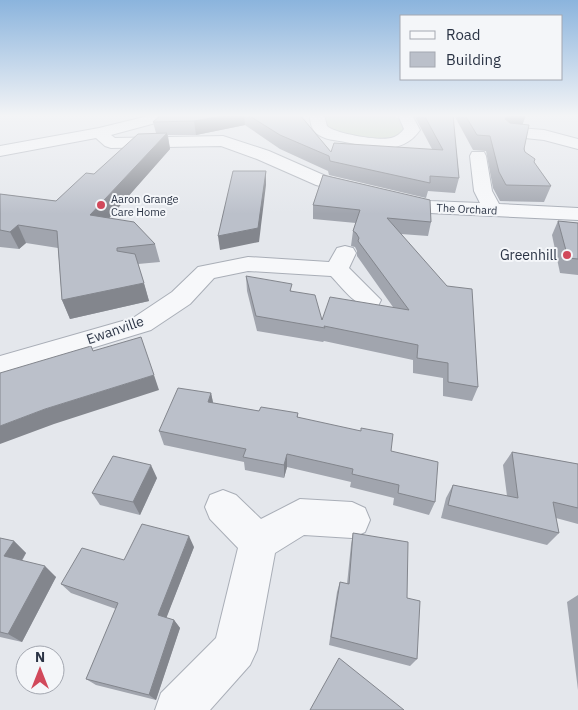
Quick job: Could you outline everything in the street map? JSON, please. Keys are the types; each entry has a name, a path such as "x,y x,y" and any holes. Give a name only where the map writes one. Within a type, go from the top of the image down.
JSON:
{"street":[{"path":"0,151 16,148"},
{"name":"The Orchard","path":"242,148 263,155 322,181 429,207 578,214"},
{"path":"478,156 483,191 493,211"},
{"name":"Ewanville","path":"0,366 142,324 181,298 206,272 248,264 341,261 368,300"},
{"path":"223,507 258,542"},
{"path":"178,710 235,650 258,542 300,517 352,520"}],"building":[{"path":"122,148 153,148 90,215 134,222 155,244 117,248 117,251 135,254 144,283 62,300 57,231 18,225 10,232 0,230 0,194 56,201 86,173 94,174"},
{"path":"311,148 328,148 331,152 332,148 443,150 442,148 456,148 459,178 430,176 430,183 330,161 329,156"},
{"path":"493,148 524,148 525,152 535,159 534,162 551,186 506,185 499,172"},
{"path":"233,171 266,171 258,228 218,236"},
{"path":"323,175 430,200 431,222 387,218 447,286 472,289 478,387 448,382 448,363 417,358 418,345 324,326 325,328 256,316 246,276 292,284 290,291 315,295 322,320 330,297 409,310 358,241 359,238 353,231 360,210 313,205"},
{"path":"558,221 578,223 578,259 568,258"},
{"path":"141,337 154,375 45,409 0,426 0,373 91,346 93,351"},
{"path":"178,388 211,393 208,402 259,411 261,407 298,413 297,417 361,431 361,428 393,434 391,451 438,462 435,502 398,493 399,485 352,474 353,469 287,454 284,465 243,457 246,449 159,431"},
{"path":"512,452 578,464 578,508 553,502 559,533 448,505 453,485 518,498"},
{"path":"113,456 151,465 133,502 92,493"},
{"path":"142,524 189,536 158,615 174,620 149,695 86,679 118,603 61,584 82,548 124,560"},
{"path":"353,533 408,542 407,598 420,601 417,659 331,637 340,582 349,584"},
{"path":"0,538 14,541 4,556 45,566 8,634 0,632"},
{"path":"339,658 404,710 310,710"}],"place":[{"name":"Aaron Grange Care Home","path":"101,205"},
{"name":"Greenhill","path":"567,255"}]}
